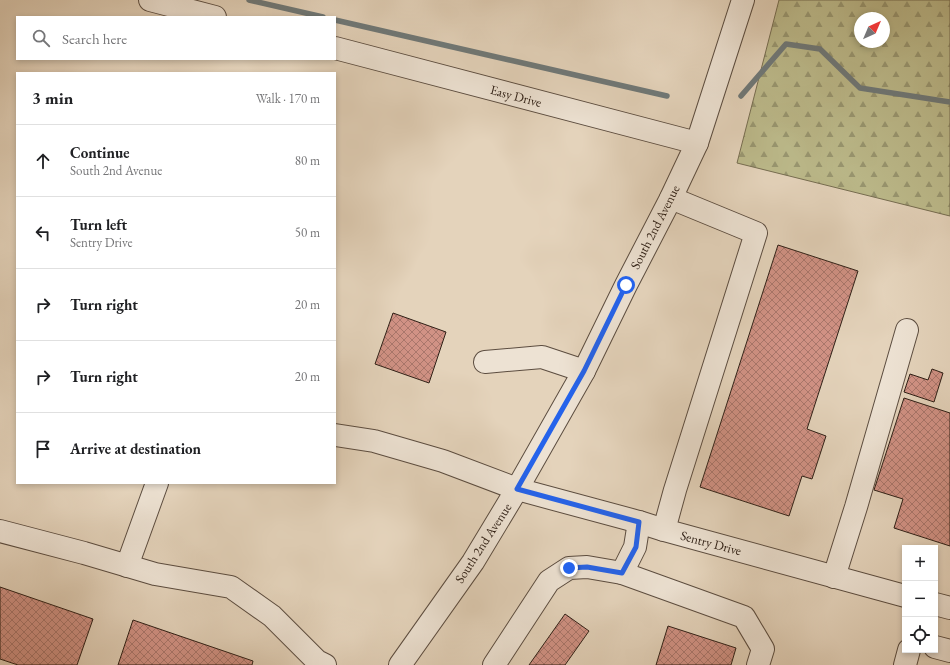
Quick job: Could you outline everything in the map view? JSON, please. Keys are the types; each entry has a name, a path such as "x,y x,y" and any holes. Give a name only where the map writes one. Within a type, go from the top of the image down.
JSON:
{"street":[{"path":"150,0 211,16"},
{"name":"South 2nd Avenue","path":"400,665 473,562 517,489 584,371 697,143 743,0"},
{"name":"Easy Drive","path":"336,48 697,143"},
{"path":"664,530 756,233 671,198"},
{"path":"834,576 856,507 907,330"},
{"path":"485,362 542,357 584,371"},
{"name":"Sentry Drive","path":"336,435 374,441 443,461 517,489 902,595"},
{"path":"127,566 157,484"},
{"path":"622,573 636,547 639,522"},
{"path":"0,531 84,552 155,574 231,587 272,616 317,661 325,665"},
{"path":"494,665 549,581 569,568 587,567 622,573 744,617 763,649 758,665"},
{"path":"938,605 950,608"},
{"path":"938,649 950,651"},
{"path":"905,665 908,653"}],"green space":[{"path":"779,0 950,0 950,216 737,163"}],"building":[{"path":"778,245 858,271 807,429 826,436 812,479 802,476 789,516 700,487"},
{"path":"393,313 446,332 429,383 375,364"},
{"path":"932,369 943,373 934,402 904,392 910,374 928,380"},
{"path":"904,398 950,413 950,546 894,528 903,499 874,490"},
{"path":"0,587 93,619 77,665 18,665 0,659"},
{"path":"565,614 589,631 565,665 529,665"},
{"path":"133,620 253,661 252,665 118,665"},
{"path":"668,626 736,648 731,665 656,665"}],"waterway":[{"path":"249,0 319,16"},
{"path":"336,20 667,96"},
{"path":"741,96 786,44 820,49 860,88 950,102"}],"route":[{"path":"569,568 587,567 622,573 636,547 639,522 517,489 584,371 626,285"}]}
